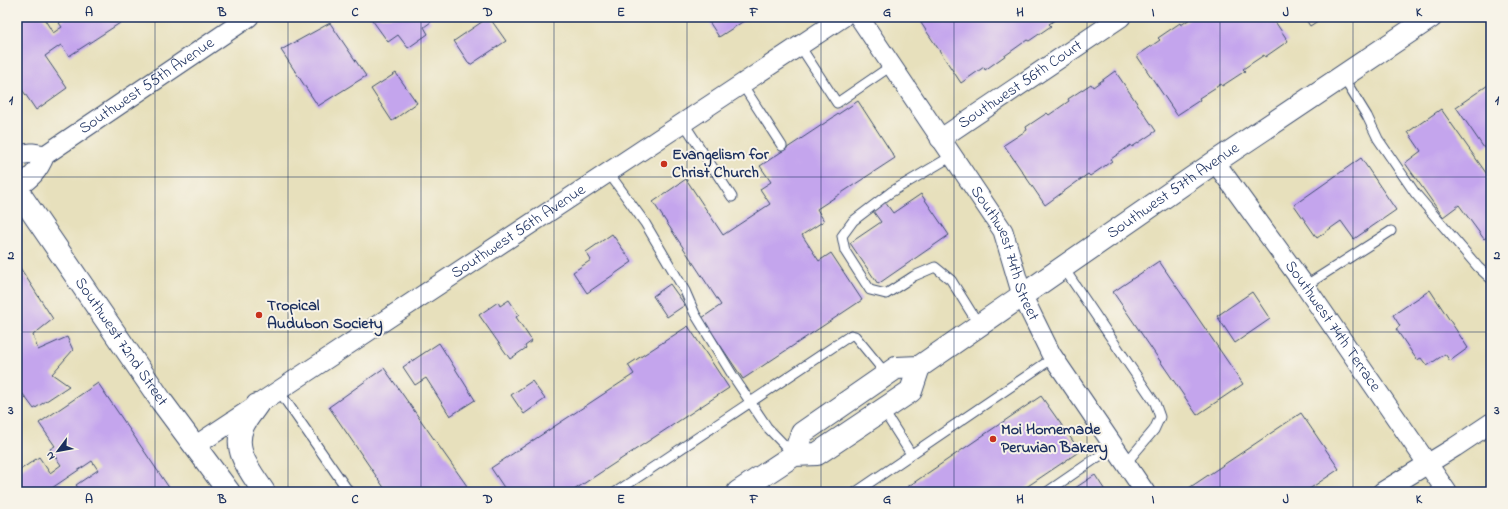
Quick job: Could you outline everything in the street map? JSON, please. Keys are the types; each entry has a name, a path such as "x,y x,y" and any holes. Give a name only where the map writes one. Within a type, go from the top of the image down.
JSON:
{"main road":[{"name":"Southwest 57th Avenue","path":"919,367 1215,162 1431,17"},
{"name":"Southwest 72nd Street","path":"17,189 162,402 229,492"},
{"path":"738,492 794,455 817,454 911,391 919,367 896,368 802,433 794,455"},
{"path":"258,405 243,426 239,446 246,465 264,492"}],"street":[{"name":"Southwest 55th Avenue","path":"17,189 33,177 39,169 45,155 249,17"},
{"name":"Southwest 56th Avenue","path":"195,446 843,17"},
{"name":"Southwest 74th Street","path":"859,17 1003,231 1022,295 1053,358 1145,492"},
{"name":"Southwest 56th Court","path":"940,139 1121,17"},
{"path":"17,155 32,153 45,155"},
{"name":"Southwest 74th Terrace","path":"1215,162 1305,286 1447,492"},
{"path":"1382,492 1491,423"}],"lane":[{"path":"800,46 837,103 891,66"},
{"path":"1343,77 1368,116 1378,139 1415,193 1478,267 1491,279"},
{"path":"742,84 782,146"},
{"path":"683,122 732,198"},
{"path":"952,156 891,192 854,221 842,236 845,251 870,290 886,294 914,276 935,266 951,280 979,325"},
{"path":"608,172 645,223 685,291 694,314 767,427 794,455"},
{"path":"1305,286 1391,231"},
{"path":"1063,267 1155,404 1160,417 1154,430 1126,463"},
{"path":"616,492 750,401 851,335 855,336 887,374"},
{"path":"856,492 1053,358"},
{"path":"279,391 349,492"},
{"path":"883,410 911,454"},
{"path":"1047,492 1114,446"}],"building":[{"path":"17,17 43,17 53,33 62,27 59,23 68,17 116,17 120,23 69,56 61,45 45,56 67,88 36,110 17,82"},
{"path":"370,17 428,17 431,22 424,27 428,34 408,48 398,35 388,42"},
{"path":"489,17 506,41 470,65 454,41"},
{"path":"706,17 750,17 719,37"},
{"path":"930,17 1059,17 1049,24 1051,26 1029,41 1027,40 985,70 984,67 961,83 921,23"},
{"path":"1193,17 1272,17 1288,41 1265,57 1264,55 1243,69 1245,71 1222,86 1221,84 1199,98 1200,100 1177,115 1137,56 1160,40 1158,38 1180,23 1181,25"},
{"path":"1304,17 1324,17 1310,26"},
{"path":"330,23 366,76 318,106 281,50"},
{"path":"1115,71 1156,131 1132,147 1131,145 1111,159 1112,161 1090,176 1088,174 1045,205 1004,145 1027,130 1026,127 1047,113 1049,115 1069,101 1068,99 1091,84 1093,87"},
{"path":"396,73 417,103 392,121 371,89"},
{"path":"1491,83 1491,143 1484,148 1456,107"},
{"path":"858,101 895,158 817,209 824,221 802,235 819,261 831,253 862,300 743,379 702,318 721,305 653,202 686,179 723,235 770,204 760,189 771,182 760,166"},
{"path":"1441,109 1491,180 1491,234 1484,239 1459,205 1443,217 1405,163 1421,151 1408,132"},
{"path":"1361,158 1396,210 1354,239 1341,221 1317,238 1294,205"},
{"path":"921,194 949,235 878,284 850,243 881,222 873,211 885,202 893,213"},
{"path":"612,234 632,262 587,293 573,272 591,260 586,252"},
{"path":"1159,261 1243,384 1197,415 1113,292"},
{"path":"17,263 53,319 33,335 38,350 67,337 73,350 52,374 69,386 34,409 17,386"},
{"path":"670,284 685,305 667,317 653,296"},
{"path":"1430,290 1468,348 1450,361 1445,354 1427,366 1421,358 1417,360 1396,329 1400,326 1393,315"},
{"path":"1252,292 1270,319 1235,343 1217,316"},
{"path":"509,300 519,315 516,317 532,341 525,346 526,348 510,359 479,315 498,302 500,306"},
{"path":"688,326 729,388 571,492 507,492 491,468 634,374 628,365"},
{"path":"439,343 475,400 450,416 426,378 415,385 403,367"},
{"path":"384,368 467,486 459,492 387,492 329,407"},
{"path":"532,381 545,399 524,414 511,395"},
{"path":"98,383 172,492 81,492 76,485 98,470 92,461 46,492 17,492 17,472 39,457 50,473 61,465 50,449 55,446 39,423"},
{"path":"1041,396 1080,451 1019,492 900,492"},
{"path":"1301,413 1339,469 1305,492 1188,492 1186,490"},
{"path":"1095,475 1106,492 1069,492"}],"place":[{"name":"Evangelism for Christ Church","path":"664,164"},
{"name":"Tropical Audubon Society","path":"259,315"},
{"name":"Moi Homemade Peruvian Bakery","path":"993,439"}]}
